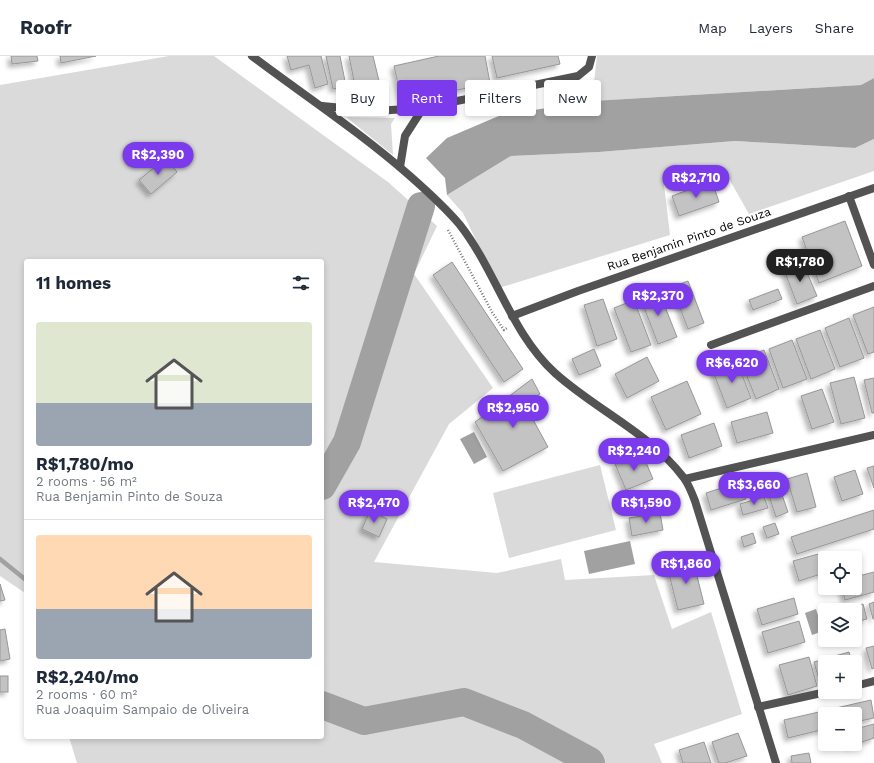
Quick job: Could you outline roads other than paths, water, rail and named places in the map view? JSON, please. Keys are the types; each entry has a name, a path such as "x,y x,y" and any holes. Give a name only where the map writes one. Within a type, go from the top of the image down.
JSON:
{"street":[{"path":"252,56 322,106 400,167 440,203 459,225 474,248 515,320 541,357 555,372 587,398 644,438 668,459 685,479 695,501 776,763"},
{"path":"457,101 578,76 589,67 592,56"},
{"path":"322,106 364,111 397,109"},
{"path":"400,167 405,136 418,116"},
{"name":"Rua Benjamin Pinto de Souza","path":"515,320 578,291 874,188"},
{"path":"850,196 874,265"},
{"path":"711,345 874,286"},
{"path":"685,479 874,435"},
{"path":"862,684 874,681"},
{"path":"758,707 818,694"}],"waterway":[{"path":"324,482 347,442 421,206"},
{"path":"0,559 24,578"},
{"path":"324,706 364,721 464,702 523,725 590,761 591,763"}]}
